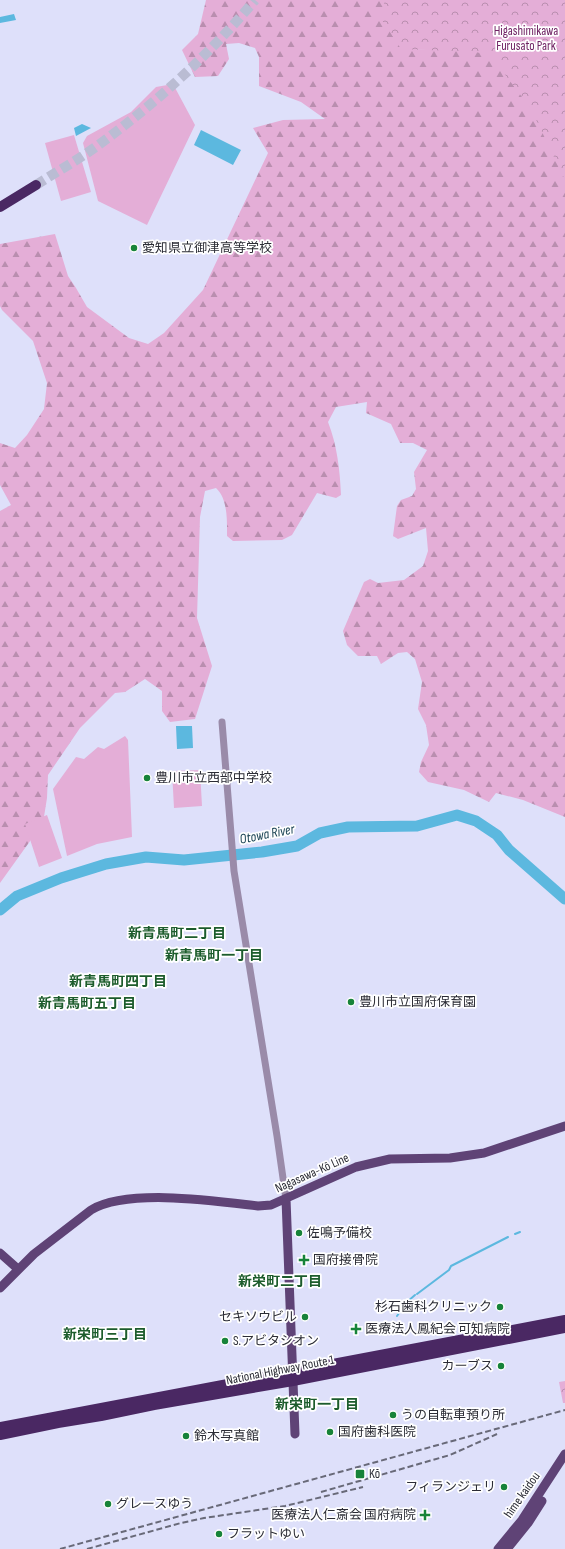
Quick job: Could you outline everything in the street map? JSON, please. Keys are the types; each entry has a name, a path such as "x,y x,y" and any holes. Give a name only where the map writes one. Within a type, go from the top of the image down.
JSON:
{"highway":[{"path":"0,202 34,184 0,207"},
{"name":"National Highway Route 1","path":"0,1435 102,1416 474,1336 565,1320"},
{"name":"National Highway Route 1","path":"0,1427 565,1328"}],"main road":[{"name":"Nagasawa-Kō Line","path":"0,1288 34,1254 100,1204 122,1199 168,1198 258,1206 271,1205 328,1178 356,1167 390,1160 450,1158 484,1153 565,1126"},
{"path":"286,1199 295,1434"},
{"path":"0,1253 18,1270"},
{"name":"hime kaidou","path":"498,1549 522,1520 565,1454"},
{"name":"hime kaidou","path":"507,1549 528,1523 565,1465"}],"street":[{"path":"222,722 230,838 234,871 286,1199"}],"green space":[{"path":"206,0 449,0 415,49 431,50 437,42 565,0 565,817 523,800 496,793 489,802 464,790 428,782 419,772 421,762 429,745 426,725 418,709 422,682 415,659 407,652 398,653 381,664 377,656 358,656 347,645 343,631 364,582 370,579 378,583 404,580 423,566 428,551 426,528 398,539 393,536 397,506 401,500 412,496 416,489 414,472 427,450 413,443 400,443 391,424 366,413 367,402 336,407 328,422 338,458 341,495 336,498 317,493 292,535 282,540 233,541 227,536 226,510 223,498 216,488 205,491 200,517 197,618 212,666 195,719 170,722 162,711 162,691 145,679 125,692 115,693 80,728 48,775 47,798 43,823 0,883 0,511 11,505 0,485 0,443 15,448 27,435 44,409 47,383 33,341 2,310 0,306 0,244 55,234 68,276 87,307 129,338 148,344 164,333 203,290 268,153 253,128 283,120 325,119 301,102 259,86 259,57 255,48 239,43 226,44 229,59 218,76 195,77 182,50 198,34"},
{"name":"Higashimikawa Furusato Park","path":"385,0 565,0 565,180 531,109 491,56 476,52 401,49 380,17"},
{"path":"173,84 195,125 147,225 98,201 83,143 87,136 131,112 156,87"},
{"path":"74,135 91,192 61,201 45,143"},
{"path":"125,736 128,740 132,837 97,844 67,856 53,789 76,757 84,759 98,747 104,749"},
{"path":"200,770 202,806 174,808 172,771"},
{"path":"47,815 62,858 39,867 25,824"},
{"path":"565,1381 565,1403 563,1403 559,1382"}],"water":[{"path":"14,14 16,20 0,23 0,17"},
{"path":"82,124 91,128 76,136 74,128"},
{"path":"201,130 241,150 233,165 194,145"},
{"path":"176,726 192,726 193,748 177,749"}],"waterway":[{"name":"Otowa River","path":"0,910 17,896 61,878 106,864 146,857 184,860 262,852 297,846 320,833 348,827 417,826 457,815 476,821 497,835 509,850 565,899"},
{"path":"515,1234 520,1232"},
{"path":"417,1294 449,1270 451,1266 508,1237"},
{"path":"407,1302 415,1295"},
{"path":"397,1316 406,1303"}],"tunnel":[{"path":"36,185 97,146 161,96 219,40 255,0"}],"railway":[{"path":"60,1549 565,1410"},
{"path":"321,1492 450,1455 497,1434"},
{"path":"87,1549 181,1523 204,1518 285,1506 363,1487"}],"place":[{"name":"愛知県立御津高等学校","path":"134,248"},
{"name":"豊川市立西部中学校","path":"147,778"},
{"name":"豊川市立国府保育園","path":"351,1002"},
{"name":"佐鳴予備校","path":"299,1233"},
{"name":"国府接骨院","path":"304,1260"},
{"name":"杉石歯科クリニック","path":"500,1307"},
{"name":"セキソウビル","path":"305,1317"},
{"name":"医療法人鳳紀会 可知病院","path":"356,1329"},
{"name":"S.アビタシオン","path":"225,1341"},
{"name":"カーブス","path":"501,1366"},
{"name":"うの自転車預り所","path":"393,1415"},
{"name":"国府歯科医院","path":"330,1432"},
{"name":"鈴木写真館","path":"186,1436"},
{"name":"Kō","path":"360,1474"},
{"name":"フィランジェリ","path":"504,1487"},
{"name":"グレースゆう","path":"108,1504"},
{"name":"医療法人仁斎会 国府病院","path":"425,1515"},
{"name":"フラットゆい","path":"219,1534"}],"district":[{"name":"新青馬町二丁目","path":"177,933"},
{"name":"新青馬町一丁目","path":"214,955"},
{"name":"新青馬町四丁目","path":"118,981"},
{"name":"新青馬町五丁目","path":"87,1003"},
{"name":"新栄町二丁目","path":"280,1281"},
{"name":"新栄町三丁目","path":"105,1334"},
{"name":"新栄町一丁目","path":"317,1404"}]}
